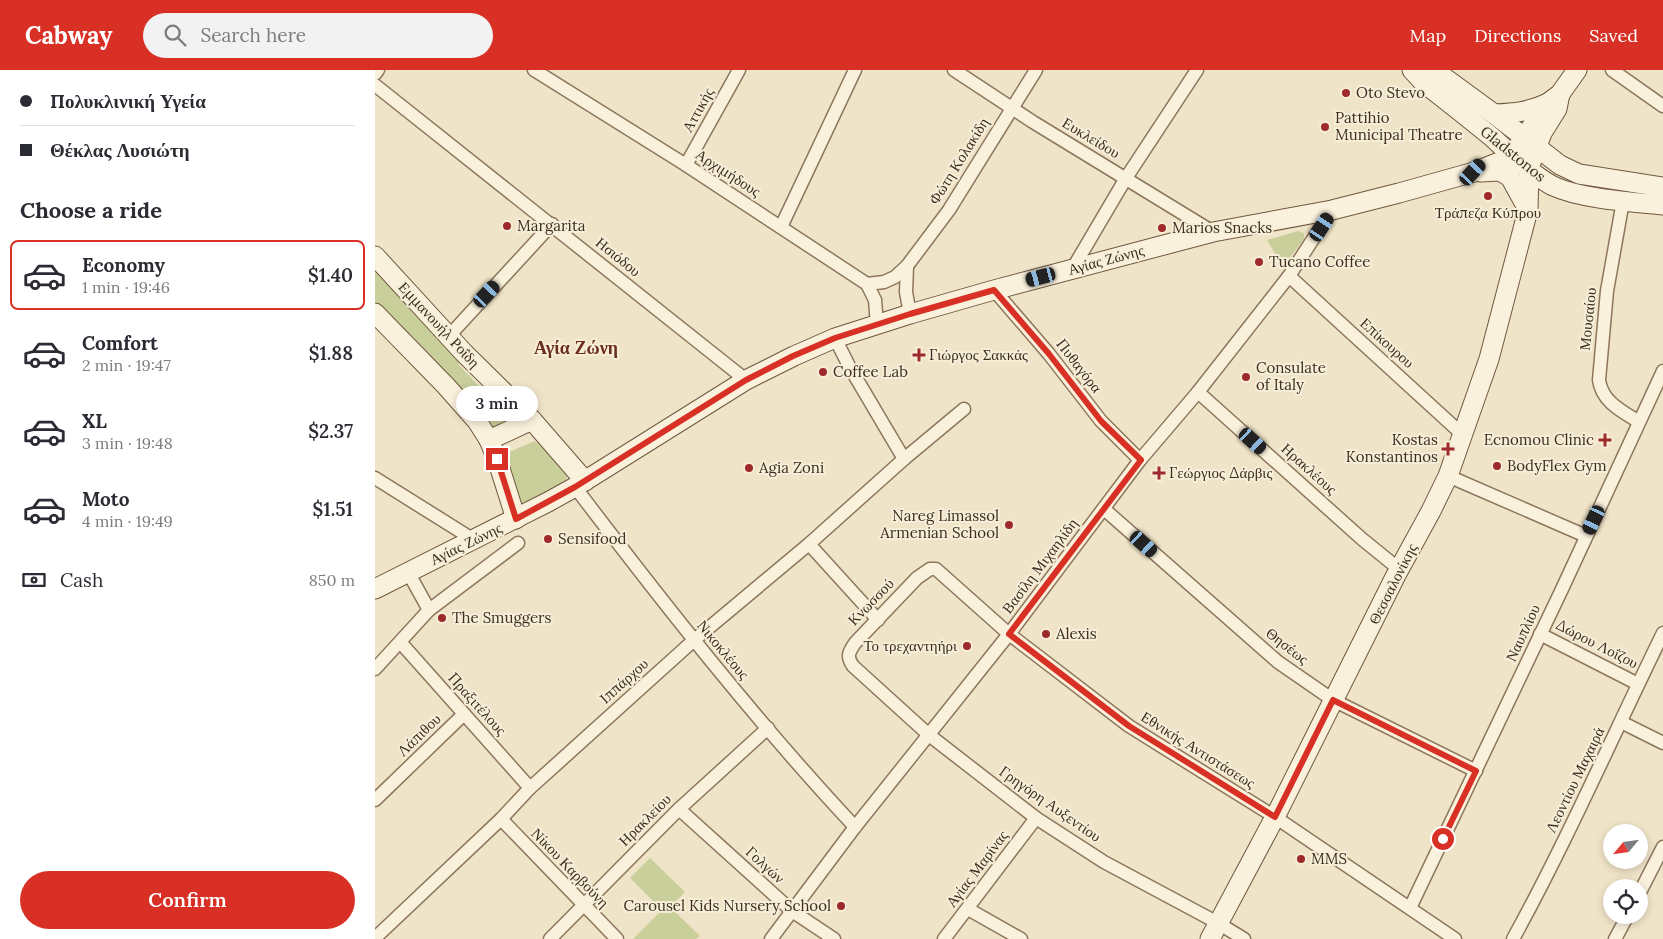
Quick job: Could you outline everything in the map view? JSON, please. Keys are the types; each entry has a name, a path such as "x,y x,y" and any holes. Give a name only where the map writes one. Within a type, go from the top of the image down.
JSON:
{"main road":[{"name":"Gladstonos","path":"1412,70 1424,83 1554,186 1573,192 1623,201 1663,205"},
{"name":"Gladstonos","path":"1434,70 1559,165 1579,174 1663,187"},
{"name":"Θεσσαλονίκης","path":"1214,931 1275,817 1448,476 1489,359 1528,210 1530,142 1542,133 1557,109 1554,98 1577,70"},
{"path":"1494,114 1520,113 1537,108 1554,98"},
{"path":"1473,172 1488,156 1490,150 1489,142 1483,130"},
{"name":"Αγίας Ζώνης","path":"375,589 516,519 580,484 746,380 793,356 835,338 910,314 1073,268 1213,232 1332,210 1473,172 1513,155 1530,142"},
{"path":"1473,172 1500,171 1511,177 1528,210 1536,198 1554,186"},
{"name":"Εμμανουήλ Ροΐδη","path":"375,256 449,336 532,420 580,484"},
{"path":"375,312 477,421 489,440 497,459 516,519"},
{"path":"489,440 532,420"}],"street":[{"path":"375,74 378,70"},
{"name":"Αρχιμήδους","path":"534,70 686,165 867,284"},
{"name":"Αττικής","path":"686,165 739,70"},
{"path":"781,227 855,70"},
{"name":"Ευκλείδου","path":"954,70 1011,108 1213,232"},
{"name":"Φώτη Κολακίδη","path":"867,284 889,280 907,266 949,210 1036,70"},
{"path":"1073,268 1126,178 1197,70"},
{"path":"1612,70 1663,106"},
{"name":"Ησιόδου","path":"375,84 746,380"},
{"name":"Μουσαίου","path":"1623,201 1607,290 1599,380 1600,388 1605,397 1639,422"},
{"name":"Βασίλη Μιχαηλίδη","path":"771,939 855,827 1009,634 1141,460 1198,392 1289,276 1332,210"},
{"path":"449,336 552,224"},
{"path":"907,266 906,292 910,314"},
{"name":"Επίκουρου","path":"1289,276 1463,435"},
{"path":"867,284 875,300 877,325"},
{"name":"Πυθαγόρα","path":"994,290 1049,354 1101,421 1141,460"},
{"path":"835,338 849,366 904,459"},
{"name":"Ναυπλίου","path":"1410,908 1663,371"},
{"name":"Ηρακλέους","path":"1198,392 1399,570"},
{"name":"Ιππάρχου","path":"375,938 501,819 530,788 693,640 809,544 904,459 964,409"},
{"path":"1448,476 1586,536"},
{"path":"375,478 475,540"},
{"name":"Νικοκλέους","path":"580,484 693,640 855,827"},
{"name":"Θησέως","path":"1104,509 1278,662 1333,700 1476,771"},
{"path":"375,669 429,610 518,543"},
{"path":"809,544 878,620"},
{"name":"Κνωσσού","path":"857,669 849,660 848,655 855,642 917,578 930,569 938,571"},
{"name":"Εθνικής Αντιστάσεως","path":"938,571 1009,634 1129,726 1275,817 1455,939"},
{"path":"409,572 429,610"},
{"name":"Λεοντίου Μαχαιρά","path":"1513,939 1595,778 1663,633"},
{"name":"Δώρου Λοΐζου","path":"1540,634 1638,684"},
{"name":"Πραξιτέλους","path":"401,642 530,788"},
{"name":"Γρηγόρη Αυξεντίου","path":"857,669 929,735 1036,818 1214,931 1244,939"},
{"name":"Λάπιθου","path":"375,800 464,714"},
{"path":"1621,722 1663,743"},
{"name":"Ηρακλείου","path":"550,939 679,809 768,728"},
{"name":"Γολγών","path":"679,809 792,912 834,939"},
{"name":"Αγίας Μαρίνας","path":"944,939 1036,818"},
{"name":"Νίκου Καρβούνη","path":"501,819 617,939"},
{"path":"1647,879 1663,847"},
{"path":"968,909 1021,939"},
{"path":"1615,939 1623,924"}],"green space":[{"path":"1298,231 1304,233 1304,239 1283,267 1267,240"},
{"path":"375,267 462,359 458,364 509,418 496,430 375,301"},
{"path":"535,441 567,476 566,481 524,507 520,502 506,457 509,452"},
{"path":"650,858 685,892 670,907 700,936 696,939 633,939 662,910 630,878"}],"place":[{"name":"Oto Stevo","path":"1346,93"},
{"name":"Pattihio Municipal Theatre","path":"1325,127"},
{"name":"Τράπεζα Κύπρου","path":"1488,196"},
{"name":"Margarita","path":"507,226"},
{"name":"Marios Snacks","path":"1162,228"},
{"name":"Tucano Coffee","path":"1259,262"},
{"name":"Γιώργος Σακκάς","path":"919,355"},
{"name":"Coffee Lab","path":"823,372"},
{"name":"Consulate of Italy","path":"1246,377"},
{"name":"Ecnomou Clinic","path":"1605,440"},
{"name":"Kostas Konstantinos","path":"1448,449"},
{"name":"BodyFlex Gym","path":"1497,466"},
{"name":"Agia Zoni","path":"749,468"},
{"name":"Γεώργιος Δάρβις","path":"1159,473"},
{"name":"Nareg Limassol Armenian School","path":"1009,525"},
{"name":"Sensifood","path":"548,539"},
{"name":"The Smuggers","path":"442,618"},
{"name":"Alexis","path":"1046,634"},
{"name":"Το τρεχαντηήρι","path":"967,646"},
{"name":"MMS","path":"1301,859"},
{"name":"Carousel Kids Nursery School","path":"841,906"}],"district":[{"name":"Αγία Ζώνη","path":"576,348"}],"route":[{"path":"497,459 516,519 585,481 746,380 793,356 835,338 994,290 1049,354 1101,421 1141,460 1009,634 1129,726 1275,817 1333,700 1476,771 1443,839"}]}
